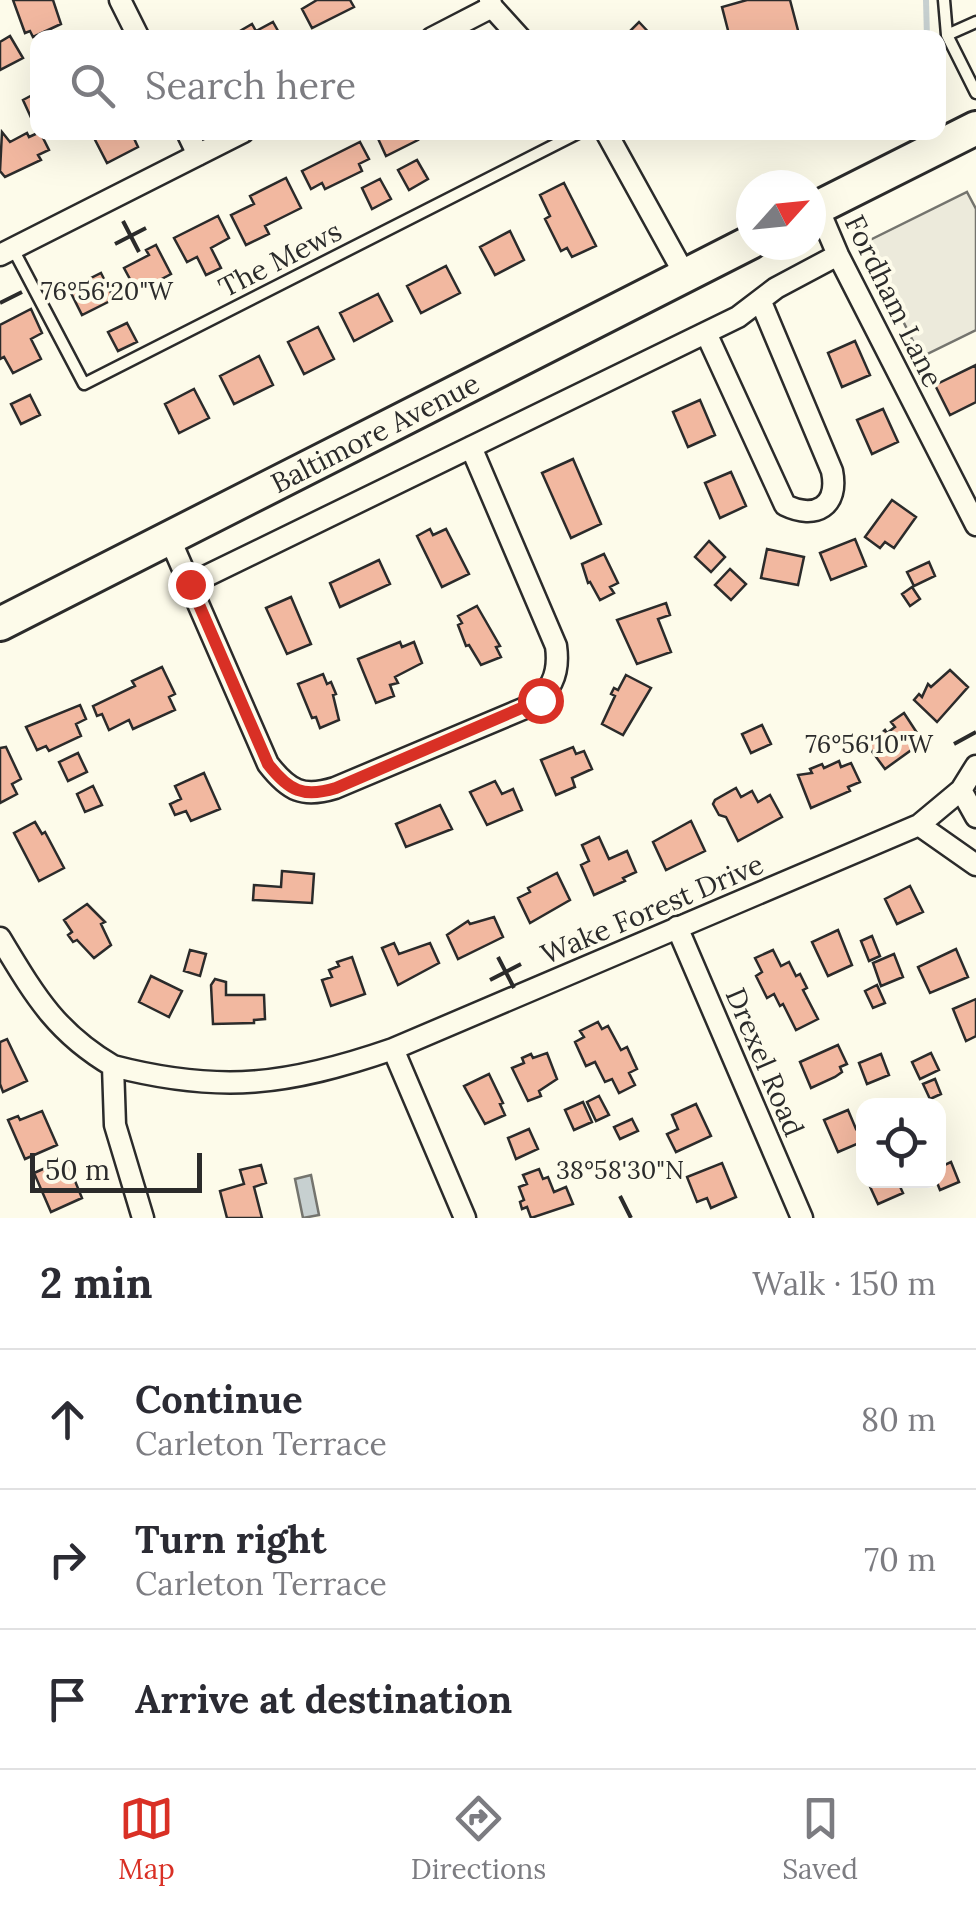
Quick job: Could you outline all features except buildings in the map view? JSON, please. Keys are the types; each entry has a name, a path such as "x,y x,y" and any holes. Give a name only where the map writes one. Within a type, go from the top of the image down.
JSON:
{"main road":[{"path":"826,203 976,128"},
{"name":"Baltimore Avenue","path":"0,624 736,250"}],"street":[{"path":"120,0 135,30"},
{"path":"446,30 491,4 513,30"},
{"path":"191,140 198,155"},
{"path":"7,252 228,140"},
{"path":"610,140 685,275"},
{"name":"Fordham Lane","path":"826,232 976,525"},
{"name":"Baltimore Avenue","path":"190,584 706,333 761,302 776,288 838,255"},
{"path":"706,333 785,506 799,512 822,508 832,499 832,471 761,302"},
{"path":"169,537 268,764 282,783 297,793 315,794 336,788 525,708 540,700 556,678 556,646 471,448"},
{"path":"976,766 961,790 976,817"},
{"name":"Wake Forest Drive","path":"113,1066 157,1077 226,1084 333,1070 393,1049 920,825 961,790"},
{"path":"920,825 976,865"},
{"name":"Drexel Road","path":"677,927 802,1218"},
{"path":"0,938 54,1022 87,1051 113,1066 116,1124 143,1218"},
{"path":"393,1049 465,1218"}],"lane":[{"path":"944,0 947,35 976,93"},
{"path":"947,35 976,22"},
{"name":"The Mews","path":"7,252 84,384 564,140"}],"shaded area":[{"path":"967,192 976,209 976,330 921,357 864,243"},
{"path":"311,1175 319,1215 303,1218 295,1179"}],"waterway":[{"path":"926,0 927,30"}],"route":[{"path":"190,584 268,764 282,783 297,793 315,794 336,788 540,700"}]}
